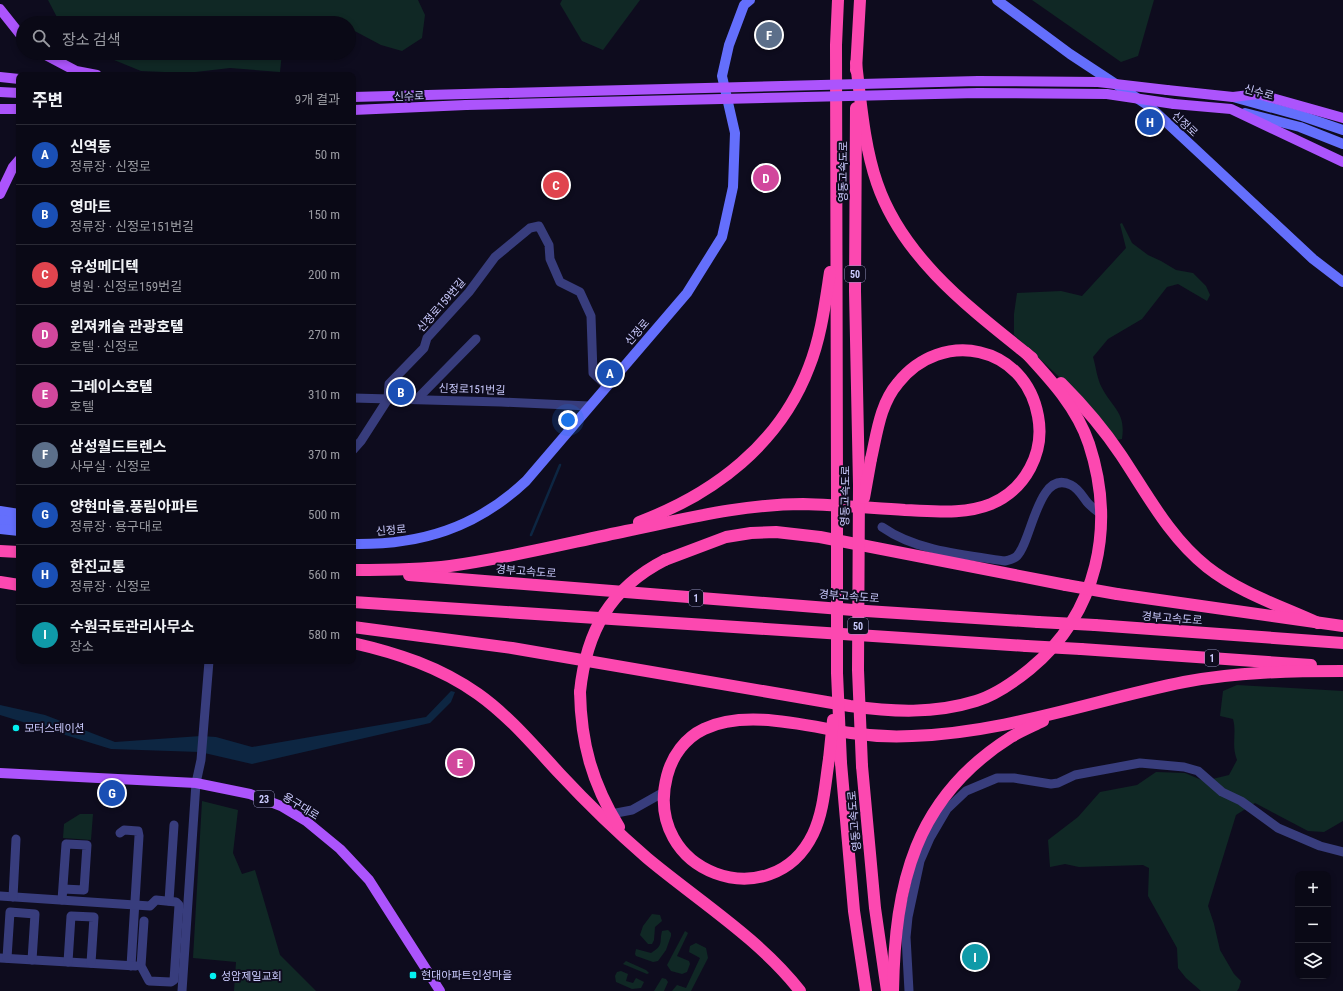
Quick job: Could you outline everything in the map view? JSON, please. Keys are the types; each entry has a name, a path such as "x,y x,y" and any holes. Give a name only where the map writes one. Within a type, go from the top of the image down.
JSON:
{"highway":[{"name":"영동고속도로","path":"838,0 836,45 837,673 841,763 854,911 866,991"},
{"name":"영동고속도로","path":"860,0 856,63 855,291 859,485 858,670 862,766 886,991"},
{"path":"856,63 865,129 875,175 885,204 896,224 920,258 949,289 1053,375 1088,410 1120,454 1166,523 1182,543 1207,567 1248,592 1318,623"},
{"path":"581,540 665,512 691,499 733,470 753,453 774,429 790,408 810,366 819,333 836,229"},
{"path":"356,571 404,570 450,566 712,513 752,507 802,504 952,512 978,508 998,500 1017,486 1030,469 1038,447 1040,425 1035,403 1022,378 1004,362 993,356 983,352 964,350 951,351 930,356 908,371 893,389 882,412 870,459 858,538"},
{"path":"356,627 512,648 850,706 883,710 933,710 977,701 1014,682 1056,644 1069,628 1081,606 1092,580 1100,550 1102,515 1100,491 1097,471 1089,443 1079,420 1066,399 1026,353"},
{"path":"647,858 630,841 611,814 599,791 586,753 582,729 580,692 582,670 586,652 606,610 621,590 634,578 665,560 726,537 751,533 776,532 820,537 1117,594 1343,626"},
{"path":"0,551 16,552"},
{"name":"경부고속도로","path":"356,571 866,611 1095,625 1343,643"},
{"path":"0,579 16,580"},
{"path":"0,582 16,585"},
{"name":"1","path":"356,602 1343,667"},
{"path":"356,644 409,658 435,669 478,694 505,716 588,804 647,858 762,951 782,970 800,991"},
{"path":"837,673 829,759 820,812 817,825 807,845 800,854 783,867 756,877 734,877 714,874 700,867 688,858 678,847 664,814 664,792 668,771 672,760 684,744 700,731 729,722 760,720 879,736 919,736 979,730 1130,694 1207,679 1293,672 1343,671"},
{"path":"893,991 893,954 901,896 915,848 939,805 973,766 992,750 1012,736 1074,708"}],"main road":[{"path":"0,9 16,29"},
{"path":"56,60 76,70 84,72"},
{"path":"0,77 16,79"},
{"name":"신수로","path":"356,97 978,81 1098,82 1233,97"},
{"path":"0,92 16,93"},
{"name":"신수로","path":"356,110 978,93 1107,94 1174,104 1231,109"},
{"path":"1233,97 1258,94 1343,118"},
{"path":"0,109 16,109"},
{"path":"1231,109 1343,162"},
{"path":"0,194 16,164"},
{"name":"용구대로","path":"0,773 196,783 250,794 281,806 306,821 340,849 369,880 440,991"}],"street":[{"name":"신정로","path":"356,544 403,542 437,534 493,508 526,481 687,293 722,237 733,187 735,133 722,76 729,45 744,5 750,0"},
{"name":"신정로","path":"997,0 1070,54 1149,106 1313,259 1343,282"},
{"name":"신수로","path":"1233,97 1302,116 1343,130"},
{"path":"1231,109 1300,127 1343,144"},
{"name":"신정로159번길","path":"356,447 388,399 389,384 424,348 427,338 469,292 495,257 530,228 539,226 549,245 550,258 560,282 580,292 591,316 593,373 607,386"},
{"path":"417,399 476,339"},
{"name":"신정로151번길","path":"356,398 589,406"},
{"path":"882,527 894,535 915,544 1011,560 1018,554 1029,533 1043,494 1055,484 1062,482 1076,487 1088,503 1102,515"},
{"path":"0,511 16,514"},
{"path":"0,520 16,523"},
{"path":"0,529 16,531"},
{"path":"182,991 196,783 200,760 209,664"},
{"path":"909,991 906,937 908,917 920,860 930,838 947,809 966,791 997,778 1014,778 1051,784 1058,783 1075,775 1140,763 1184,767 1198,771 1222,792 1241,801 1278,828 1320,846 1343,852"},
{"path":"611,814 632,810 664,792"},
{"path":"169,901 174,825"},
{"path":"120,833 124,830 138,831 139,836 131,966"},
{"path":"13,897 16,839"},
{"path":"62,900 66,844 87,845 84,890 63,889"},
{"path":"0,896 150,906 156,900 176,902 179,905 174,980 171,982 149,981 141,966 144,921"},
{"path":"32,960 35,914 10,912 3,958 32,960 91,963 131,966 141,966"},
{"path":"68,962 71,916 94,917 91,963"}],"green space":[{"path":"48,0 418,0 425,15 422,38 402,51 381,45 356,32 356,16 56,16"},
{"path":"562,0 640,0 603,50 582,41 560,4"},
{"path":"1032,0 1154,0 1138,56 1121,62"},
{"path":"114,60 281,60 280,72 230,68 196,72 141,71"},
{"path":"1122,223 1132,243 1148,255 1176,270 1193,273 1206,286 1210,295 1207,301 1178,284 1167,287 1142,319 1108,339 1093,357 1100,384 1118,411 1122,423 1122,439 1115,440 1070,387 1014,335 1014,314 1017,293 1061,291 1082,296 1126,248 1120,224"},
{"path":"1237,685 1343,691 1343,821 1324,832 1308,831 1255,803 1236,815 1208,906 1220,950 1234,974 1241,981 1237,991 1201,991 1186,978 1178,968 1177,948 1148,896 1149,868 1143,865 1079,867 1065,864 1050,867 1048,840 1078,817 1100,792 1137,785 1156,772 1185,773 1204,781 1229,775 1237,760 1234,749 1234,724 1233,719 1220,716 1223,691"},
{"path":"202,801 238,810 233,853 242,874 255,870 280,955 316,991 234,991 236,962 193,958"},
{"path":"80,814 93,814 91,840 63,838 64,824"},
{"path":"652,914 660,915 662,921 655,927 654,940 652,944 648,944 640,935 643,926"},
{"path":"668,930 671,933 671,936 666,950 658,961 653,962 636,956 636,949 651,953 658,948 662,931"},
{"path":"685,931 688,933 677,956 689,961 690,964 687,972 682,974 671,971 667,965"},
{"path":"696,943 706,948 708,958 691,991 672,991 677,985 686,988 700,958 689,952 690,946"},
{"path":"626,961 646,970 649,973 647,974 623,964"},
{"path":"621,971 628,974 626,981 633,983 636,978 644,982 641,988 632,989 616,982 615,976 617,972"},
{"path":"662,978 666,979 668,982 664,991 654,991"}],"water":[{"path":"451,691 455,692 451,702 430,723 252,764 200,752 111,749 0,715 0,705 45,715 115,742 201,736 216,737 252,747 426,717"}],"waterway":[{"path":"531,535 560,465"}],"place":[{"name":"삼성월드트렌스","path":"769,35"},
{"name":"한진교통","path":"1150,122"},
{"name":"윈져캐슬 관광호텔","path":"766,178"},
{"name":"유성메디텍","path":"556,185"},
{"name":"신역동","path":"610,373"},
{"name":"영마트","path":"401,392"},
{"name":"모터스테이션","path":"16,728"},
{"name":"그레이스호텔","path":"460,763"},
{"name":"양현마을.풍림아파트","path":"112,793"},
{"name":"수원국토관리사무소","path":"975,957"},
{"name":"현대아파트인성마을","path":"413,975"},
{"name":"성암제일교회","path":"213,976"}]}
